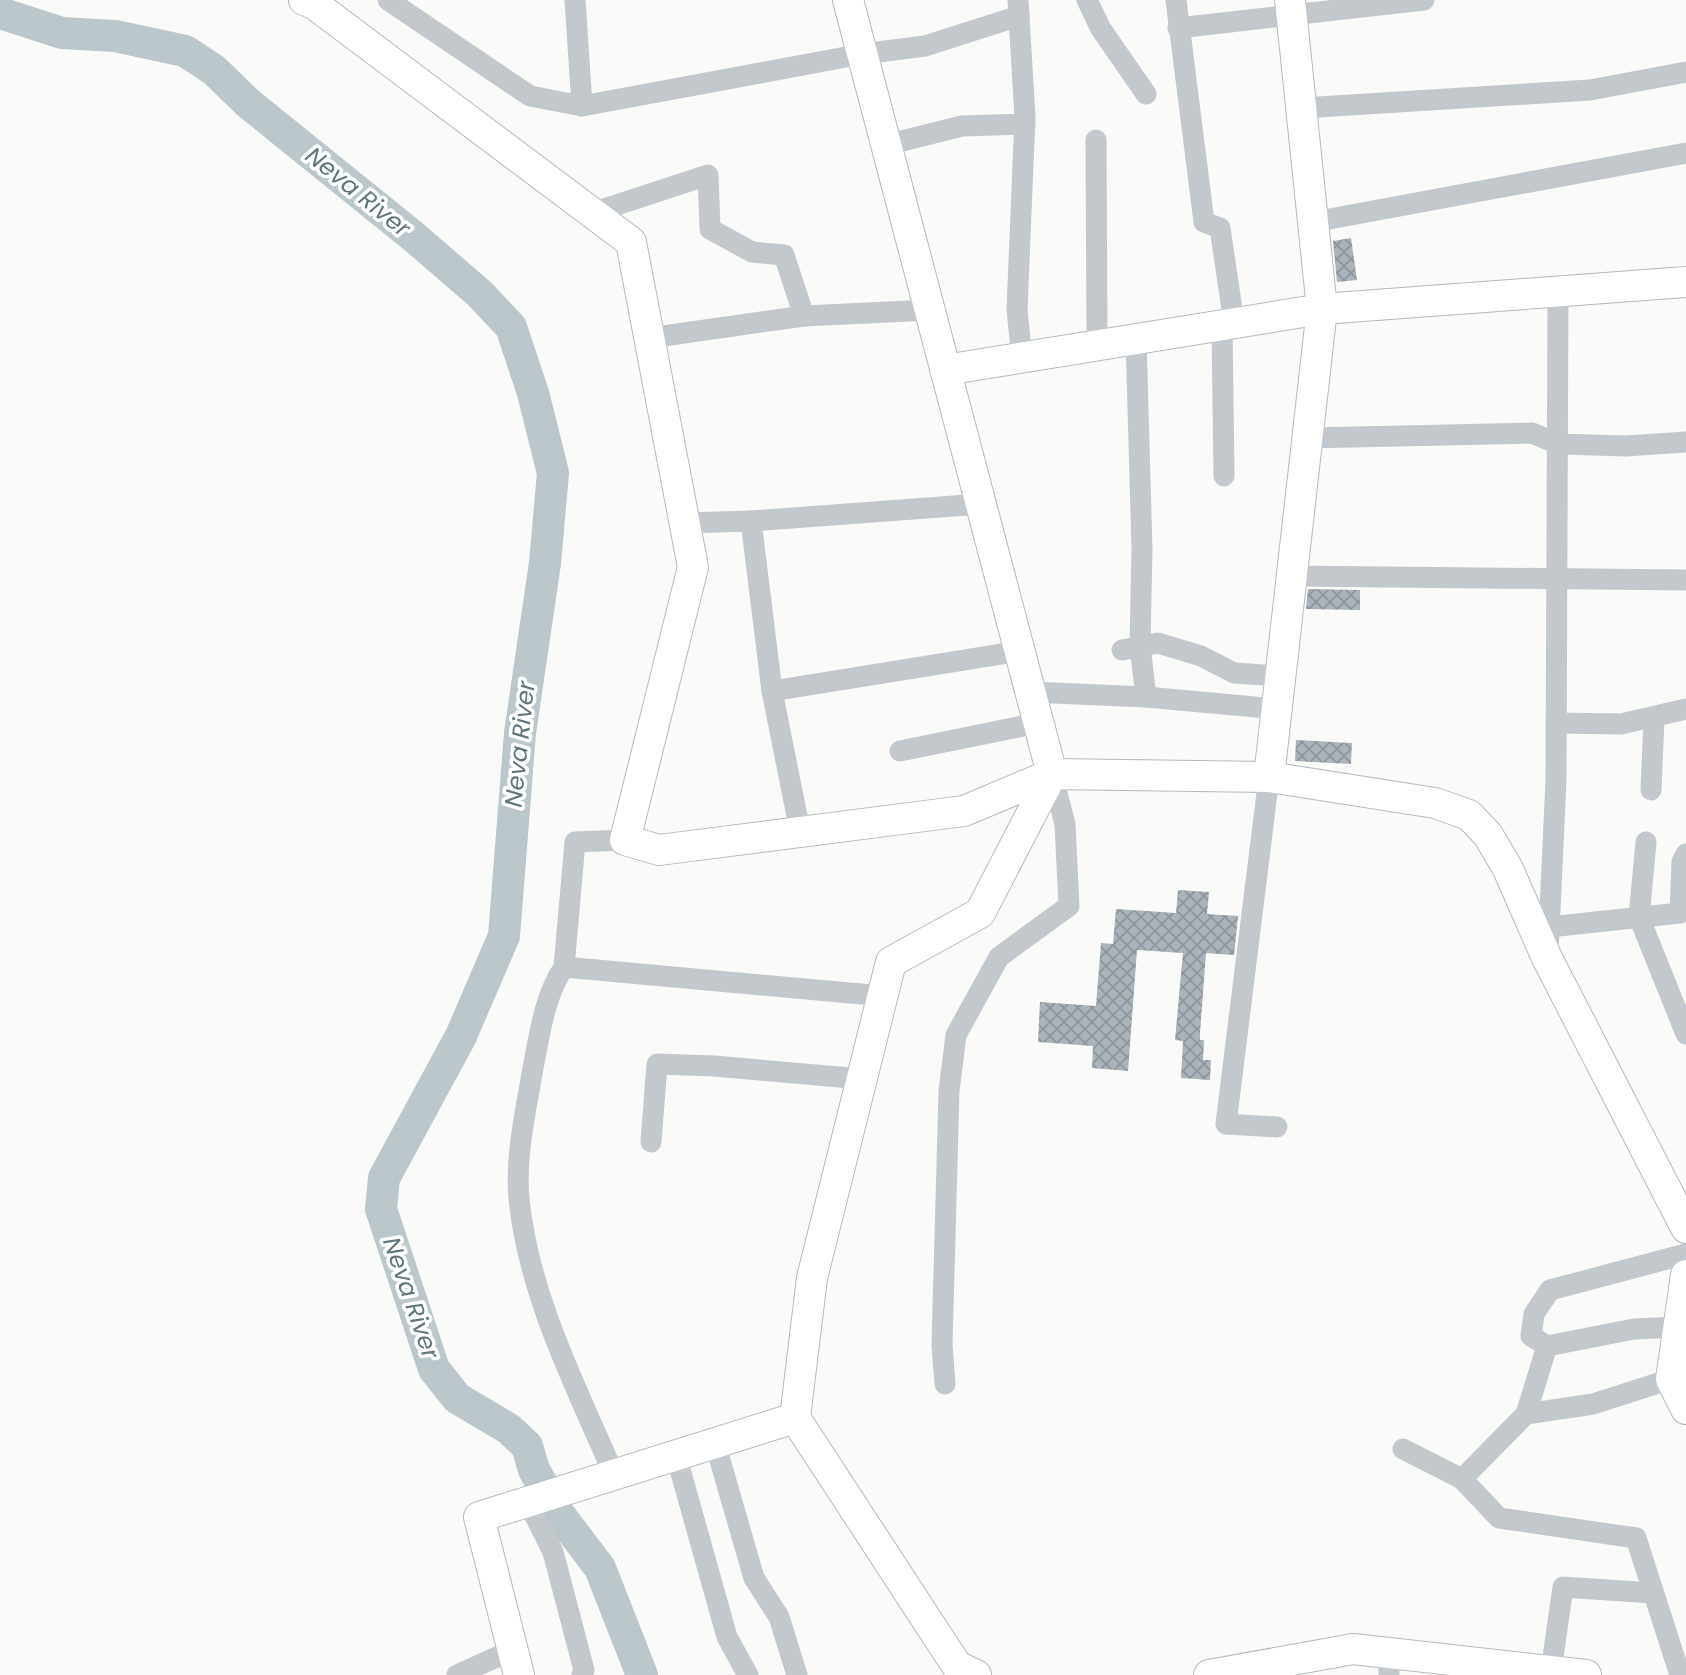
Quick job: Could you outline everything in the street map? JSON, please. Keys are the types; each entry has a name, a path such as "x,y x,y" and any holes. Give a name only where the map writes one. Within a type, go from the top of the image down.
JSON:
{"street":[{"path":"388,0 530,96 582,106 862,54 925,46 1019,8 1025,124 1017,310 1022,358"},
{"path":"575,0 582,106"},
{"path":"848,0 1065,824 1069,906 999,957 956,1035 949,1091 942,1345 945,1384"},
{"path":"1087,0 1101,29 1146,94"},
{"path":"1176,0 1204,222 1220,228 1228,324 1224,477"},
{"path":"1178,28 1291,6 1388,6 1424,0"},
{"path":"312,1 631,242 693,567 625,840"},
{"path":"1277,1127 1226,1124 1281,676 1322,309 1291,6"},
{"path":"1302,108 1590,90 1686,72"},
{"path":"886,145 962,126 1025,124"},
{"path":"1096,140 1097,345"},
{"path":"1313,222 1686,153"},
{"path":"592,213 708,175 710,229 752,252 784,255 804,316"},
{"path":"945,370 1322,309 1686,282"},
{"path":"1547,958 1556,723 1558,291"},
{"path":"649,338 804,316 930,310"},
{"path":"1136,339 1142,549 1131,648 1146,697"},
{"path":"1308,438 1532,433 1558,444 1626,446 1686,442"},
{"path":"685,523 751,521 981,504"},
{"path":"751,521 772,691 800,831"},
{"path":"1292,576 1686,580"},
{"path":"1131,648 1158,643 1201,656 1234,673 1281,676"},
{"path":"772,691 1020,651"},
{"path":"1031,692 1146,697 1277,709"},
{"path":"1556,723 1620,724 1654,719 1686,709"},
{"path":"1651,789 1654,719"},
{"path":"901,751 1038,723"},
{"path":"976,1675 957,1666 795,1418 812,1278 891,962 980,913 1052,774"},
{"path":"614,1475 544,1309 529,1264 519,1197 522,1129 536,1054 550,987 564,967 575,842 625,840 659,850 964,811 1052,774 1269,777 1435,803 1469,815 1488,835 1508,869 1547,958 1686,1228"},
{"path":"1646,842 1639,917 1686,1034"},
{"path":"1549,927 1683,913 1682,862 1686,854"},
{"path":"564,967 883,996"},
{"path":"651,1142 657,1064 714,1066 862,1079"},
{"path":"1678,1327 1634,1329 1547,1346 1531,1336 1534,1314 1550,1290 1686,1254"},
{"path":"1686,1275 1671,1379 1686,1409"},
{"path":"1462,1479 1526,1414 1547,1346"},
{"path":"1526,1414 1593,1404 1671,1379"},
{"path":"457,1675 515,1662 479,1517 795,1418"},
{"path":"715,1443 754,1578 779,1617 797,1675"},
{"path":"1403,1449 1462,1479 1499,1518 1636,1538 1679,1675"},
{"path":"676,1455 727,1637 748,1675"},
{"path":"528,1502 553,1552 584,1670 582,1675"},
{"path":"1224,1674 1353,1649 1389,1664 1567,1673 1563,1587 1653,1593"}],"building":[{"path":"1351,238 1357,280 1337,282 1333,241"},
{"path":"1308,589 1360,590 1360,610 1306,609"},
{"path":"1296,740 1352,743 1351,764 1295,761"},
{"path":"1178,890 1209,892 1207,914 1238,916 1234,955 1206,953 1200,1040 1204,1040 1203,1060 1211,1060 1210,1080 1181,1078 1183,1041 1175,1040 1183,953 1137,950 1128,1071 1092,1068 1093,1046 1038,1042 1040,1002 1096,1006 1101,943 1113,944 1116,909 1176,913"}],"waterway":[{"name":"Neva River","path":"0,13 62,33 115,36 185,51 214,70 248,103 414,237 480,294 511,327 533,393 553,473 545,563 520,733 504,936 461,1036 384,1178 381,1209 434,1369 457,1398 509,1429 527,1446 534,1470 559,1514 600,1568 642,1675"}]}
